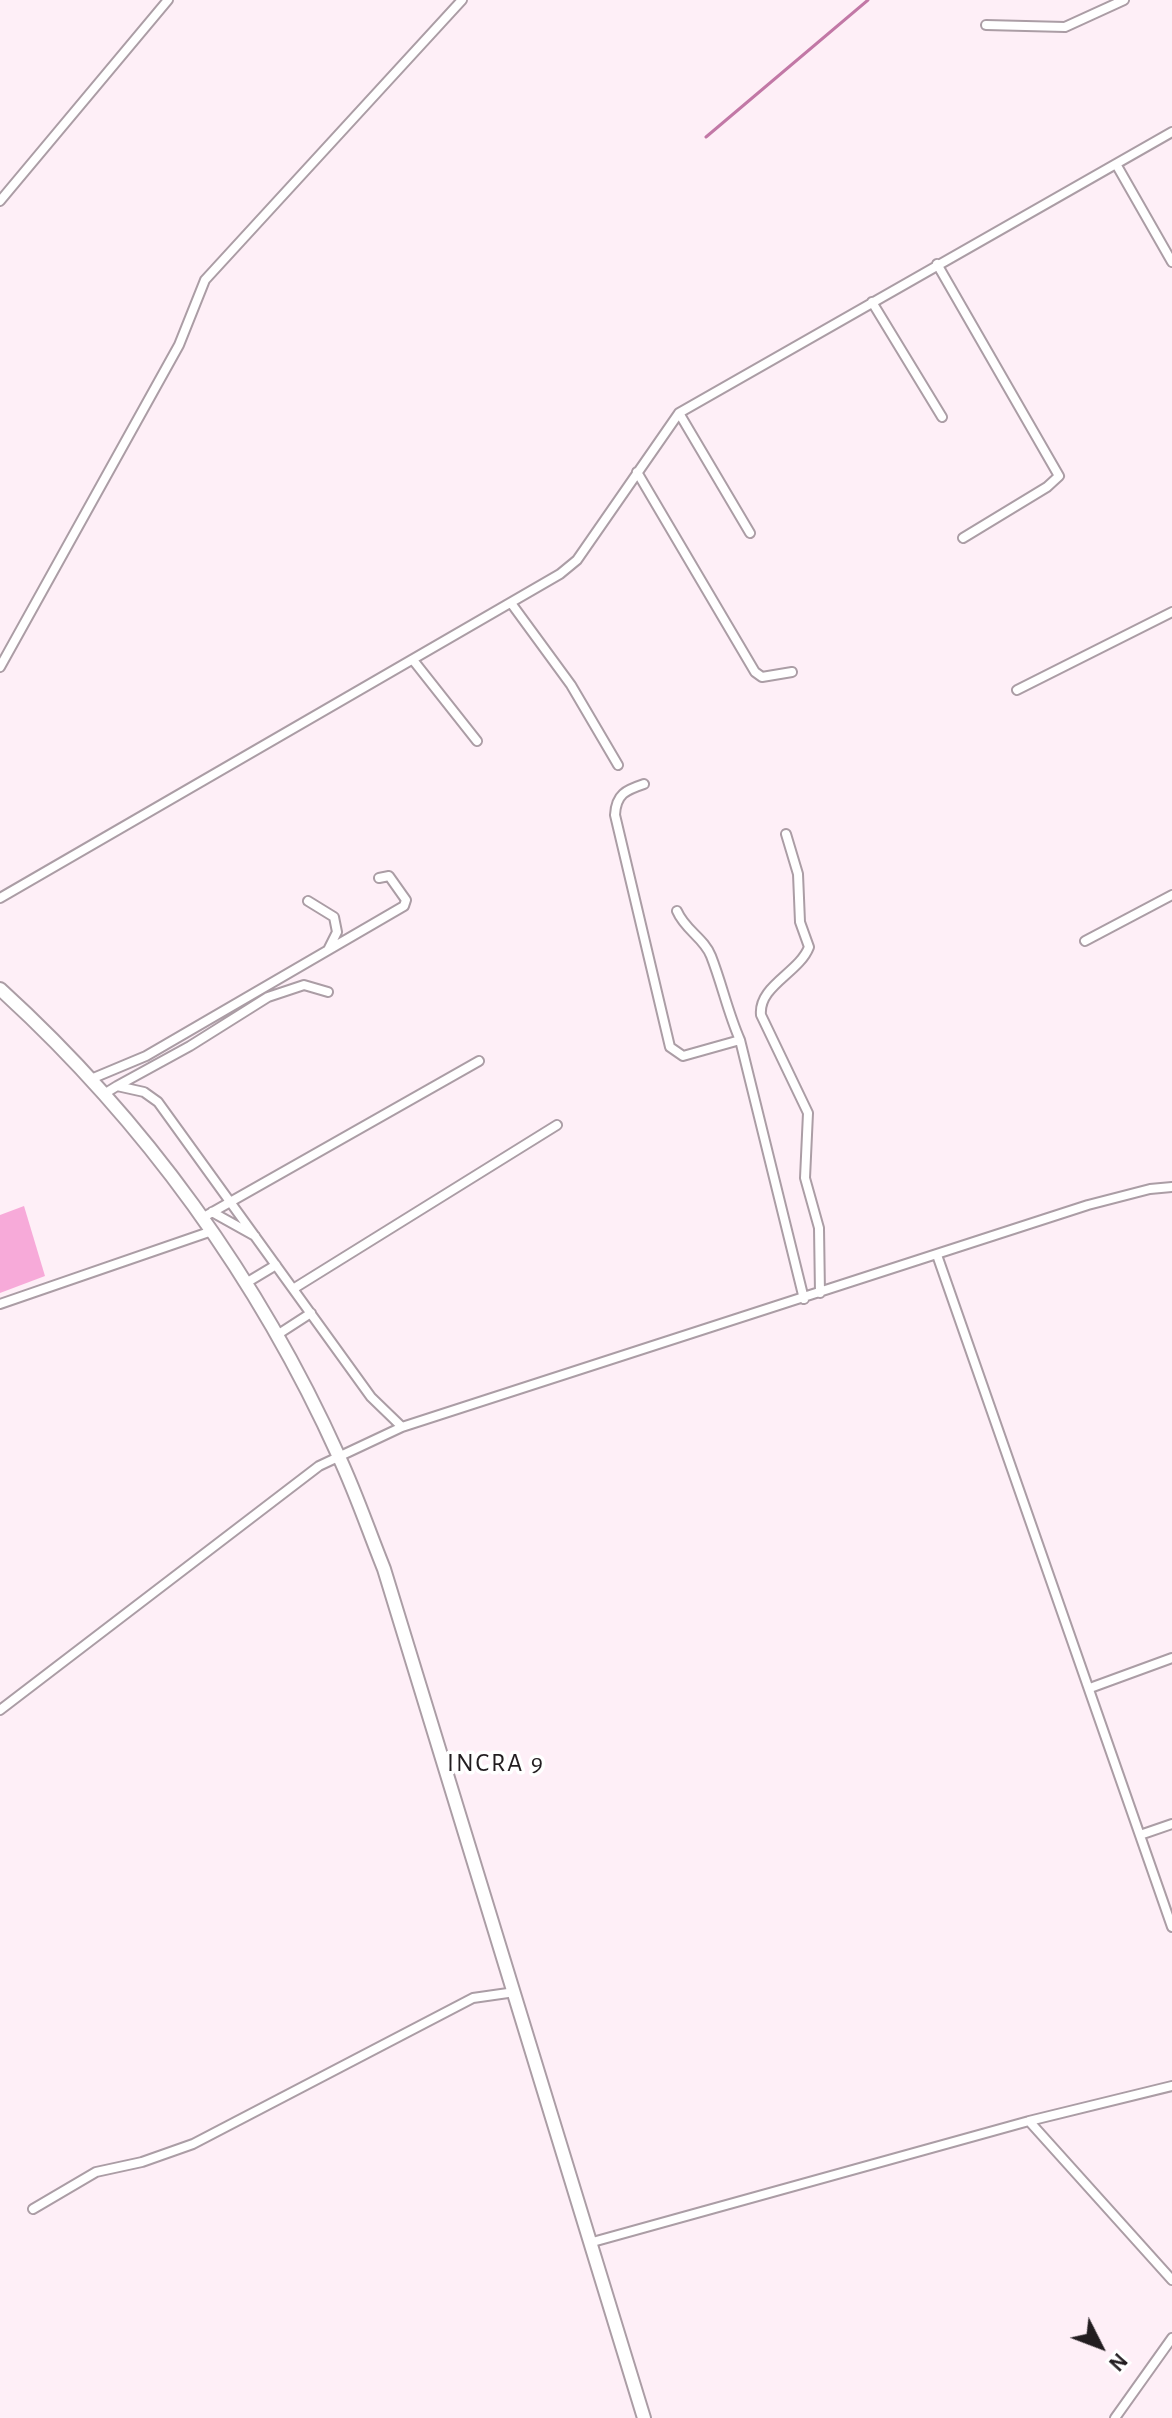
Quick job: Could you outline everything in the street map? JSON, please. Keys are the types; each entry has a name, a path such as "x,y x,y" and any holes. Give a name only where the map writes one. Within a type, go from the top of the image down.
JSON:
{"main road":[{"path":"0,989 91,1079 207,1215 212,1231 277,1335 339,1456 384,1569 644,2418"}],"street":[{"path":"0,201 168,0"},
{"path":"0,667 179,345 205,280 462,0"},
{"path":"986,25 1065,27 1124,0"},
{"path":"0,898 571,566 679,413 1172,132"},
{"path":"1116,164 1172,262"},
{"path":"937,264 1059,476 1047,487 963,538"},
{"path":"872,302 942,417"},
{"path":"679,413 750,533"},
{"path":"637,472 755,672 762,677 792,672"},
{"path":"511,603 571,685 618,765"},
{"path":"1017,690 1172,612"},
{"path":"413,660 477,741"},
{"path":"644,784 624,791 616,803 615,815 670,1047 683,1056 740,1040"},
{"path":"786,834 798,874 800,922 809,947 803,961 768,992 760,1005 761,1015 808,1113 805,1178 819,1228 820,1293"},
{"path":"91,1079 146,1056 404,906 406,900 389,876 379,878"},
{"path":"1085,941 1172,895"},
{"path":"308,901 334,917 337,932 328,950"},
{"path":"677,911 683,925 711,956 727,1011 740,1040 804,1299"},
{"path":"104,1094 190,1046 268,997 304,985 328,992"},
{"path":"207,1215 479,1061"},
{"path":"117,1086 144,1092 158,1102 233,1201 255,1237 371,1397 402,1427"},
{"path":"293,1289 509,1158 557,1125"},
{"path":"0,1710 319,1466 402,1427 554,1375 804,1299 1088,1205 1150,1189 1172,1187"},
{"path":"207,1215 255,1237"},
{"path":"0,1304 212,1231"},
{"path":"937,1255 1172,1927"},
{"path":"246,1283 276,1265"},
{"path":"277,1335 311,1313"},
{"path":"1090,1688 1172,1658"},
{"path":"1140,1835 1172,1824"},
{"path":"33,2209 96,2172 142,2162 205,2138 473,1998 516,1992"},
{"path":"589,2243 1029,2121 1172,2086"},
{"path":"1029,2121 1172,2280"},
{"path":"1115,2418 1172,2338"}],"shaded area":[{"path":"24,1206 45,1276 0,1293 0,1215"}],"waterway":[{"path":"706,137 868,0"}],"district":[{"name":"INCRA 9","path":"496,1763"}]}
